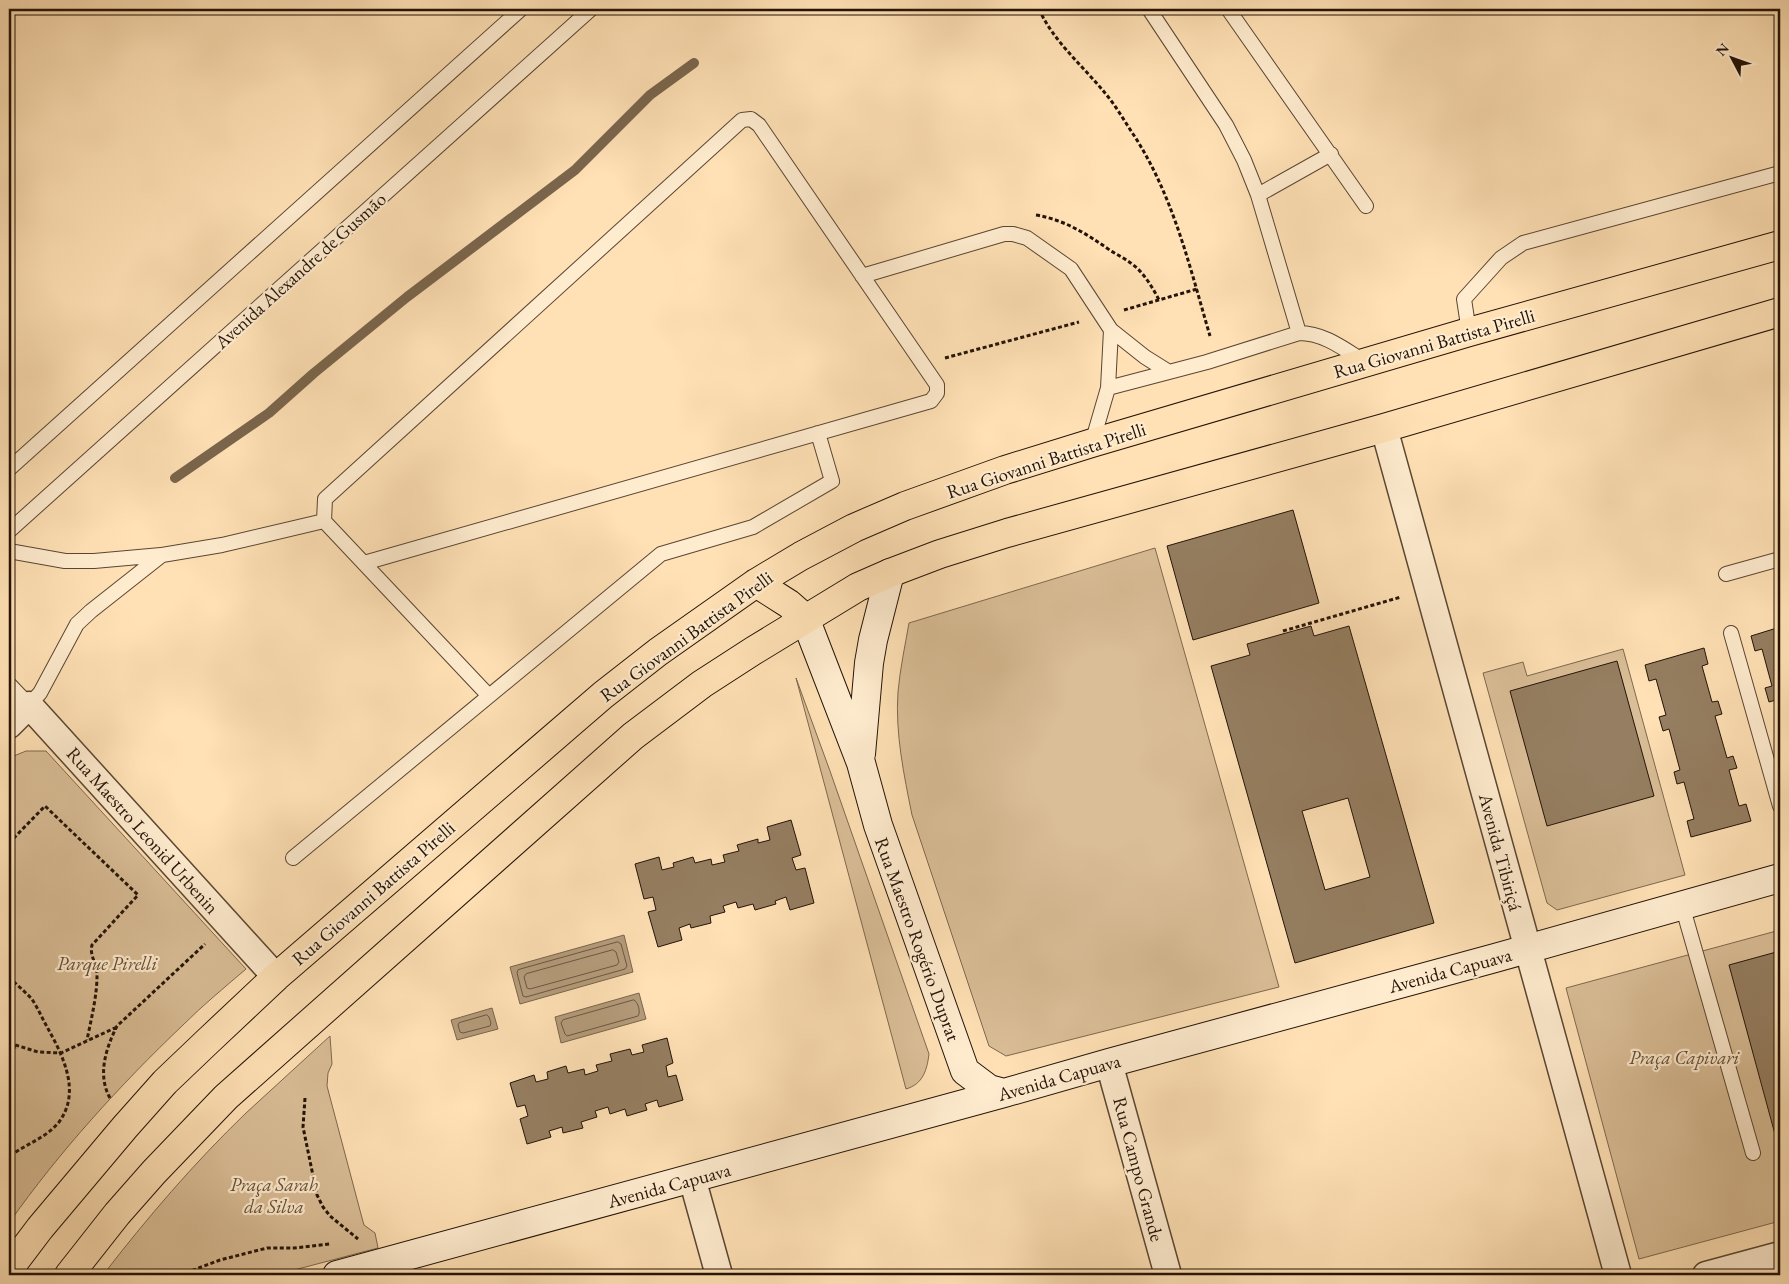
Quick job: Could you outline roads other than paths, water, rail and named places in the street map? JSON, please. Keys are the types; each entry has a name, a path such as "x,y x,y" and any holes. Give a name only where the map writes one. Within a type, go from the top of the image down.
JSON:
{"highway":[{"name":"Rua Giovanni Battista Pirelli","path":"9,1268 125,1126 172,1075 276,977 603,695 665,646 756,583 801,556 854,528 905,506 1005,470 1469,332 1780,245"},
{"path":"69,1275 154,1172 232,1092 633,736 702,684 805,618 858,587 940,554 1007,533 1384,428 1780,312"},
{"path":"756,583 774,593 805,618"}],"street":[{"name":"Avenida Tibiriçá","path":"1384,428 1618,1275"},
{"name":"Rua Maestro Rogério Duprat","path":"861,763 869,663 890,573"},
{"name":"Rua Maestro Rogério Duprat","path":"805,618 861,763 878,825 965,1071"},
{"path":"9,725 28,705"},
{"name":"Rua Maestro Leonid Urbenin","path":"28,705 276,977"},
{"name":"Avenida Capuava","path":"337,1275 1004,1094 1109,1063 1780,878"},
{"name":"Rua Campo Grande","path":"1109,1063 1168,1275"},
{"path":"939,1111 955,1093 965,1071 989,1089 1004,1094"},
{"path":"692,1178 719,1275"},
{"path":"1706,1275 1780,1255"}],"lane":[{"path":"9,469 521,9"},
{"name":"Avenida Alexandre de Gusmão","path":"9,531 591,9"},
{"path":"1149,9 1226,125 1244,160 1258,195 1299,333"},
{"path":"1228,9 1366,206"},
{"path":"364,563 931,401 937,393 937,385 759,125 751,119 742,120 325,499 324,521 490,696"},
{"path":"1258,195 1331,154"},
{"path":"1469,332 1464,299 1501,258 1523,243 1780,173"},
{"path":"862,276 1004,234 1014,234 1027,238 1071,269 1111,330 1145,357 1169,372"},
{"path":"1092,443 1108,388 1111,330"},
{"path":"1108,388 1169,372 1299,333 1312,333 1322,337 1366,362"},
{"path":"293,858 661,554 753,527 832,481 818,433"},
{"path":"9,551 75,561 162,555 222,545 324,521"},
{"path":"28,705 40,693 77,624 162,555"},
{"path":"1726,574 1780,559"},
{"path":"1731,633 1780,806"},
{"name":"Rua Maestro Leonid Urbenin","path":"9,684 28,705"},
{"path":"1682,905 1753,1153"}],"water":[{"path":"624,935 633,972 520,1004 510,967"},
{"path":"639,993 646,1019 561,1043 555,1017"},
{"path":"492,1008 498,1029 457,1040 451,1020"}],"waterway":[{"path":"175,478 269,413 314,373 407,297 575,170 650,95 694,63"}],"park label":[{"name":"Parque Pirelli","path":"107,963"},
{"name":"Praça Capivari","path":"1684,1057"},
{"name":"Praça Sarah da Silva","path":"274,1195"}]}
